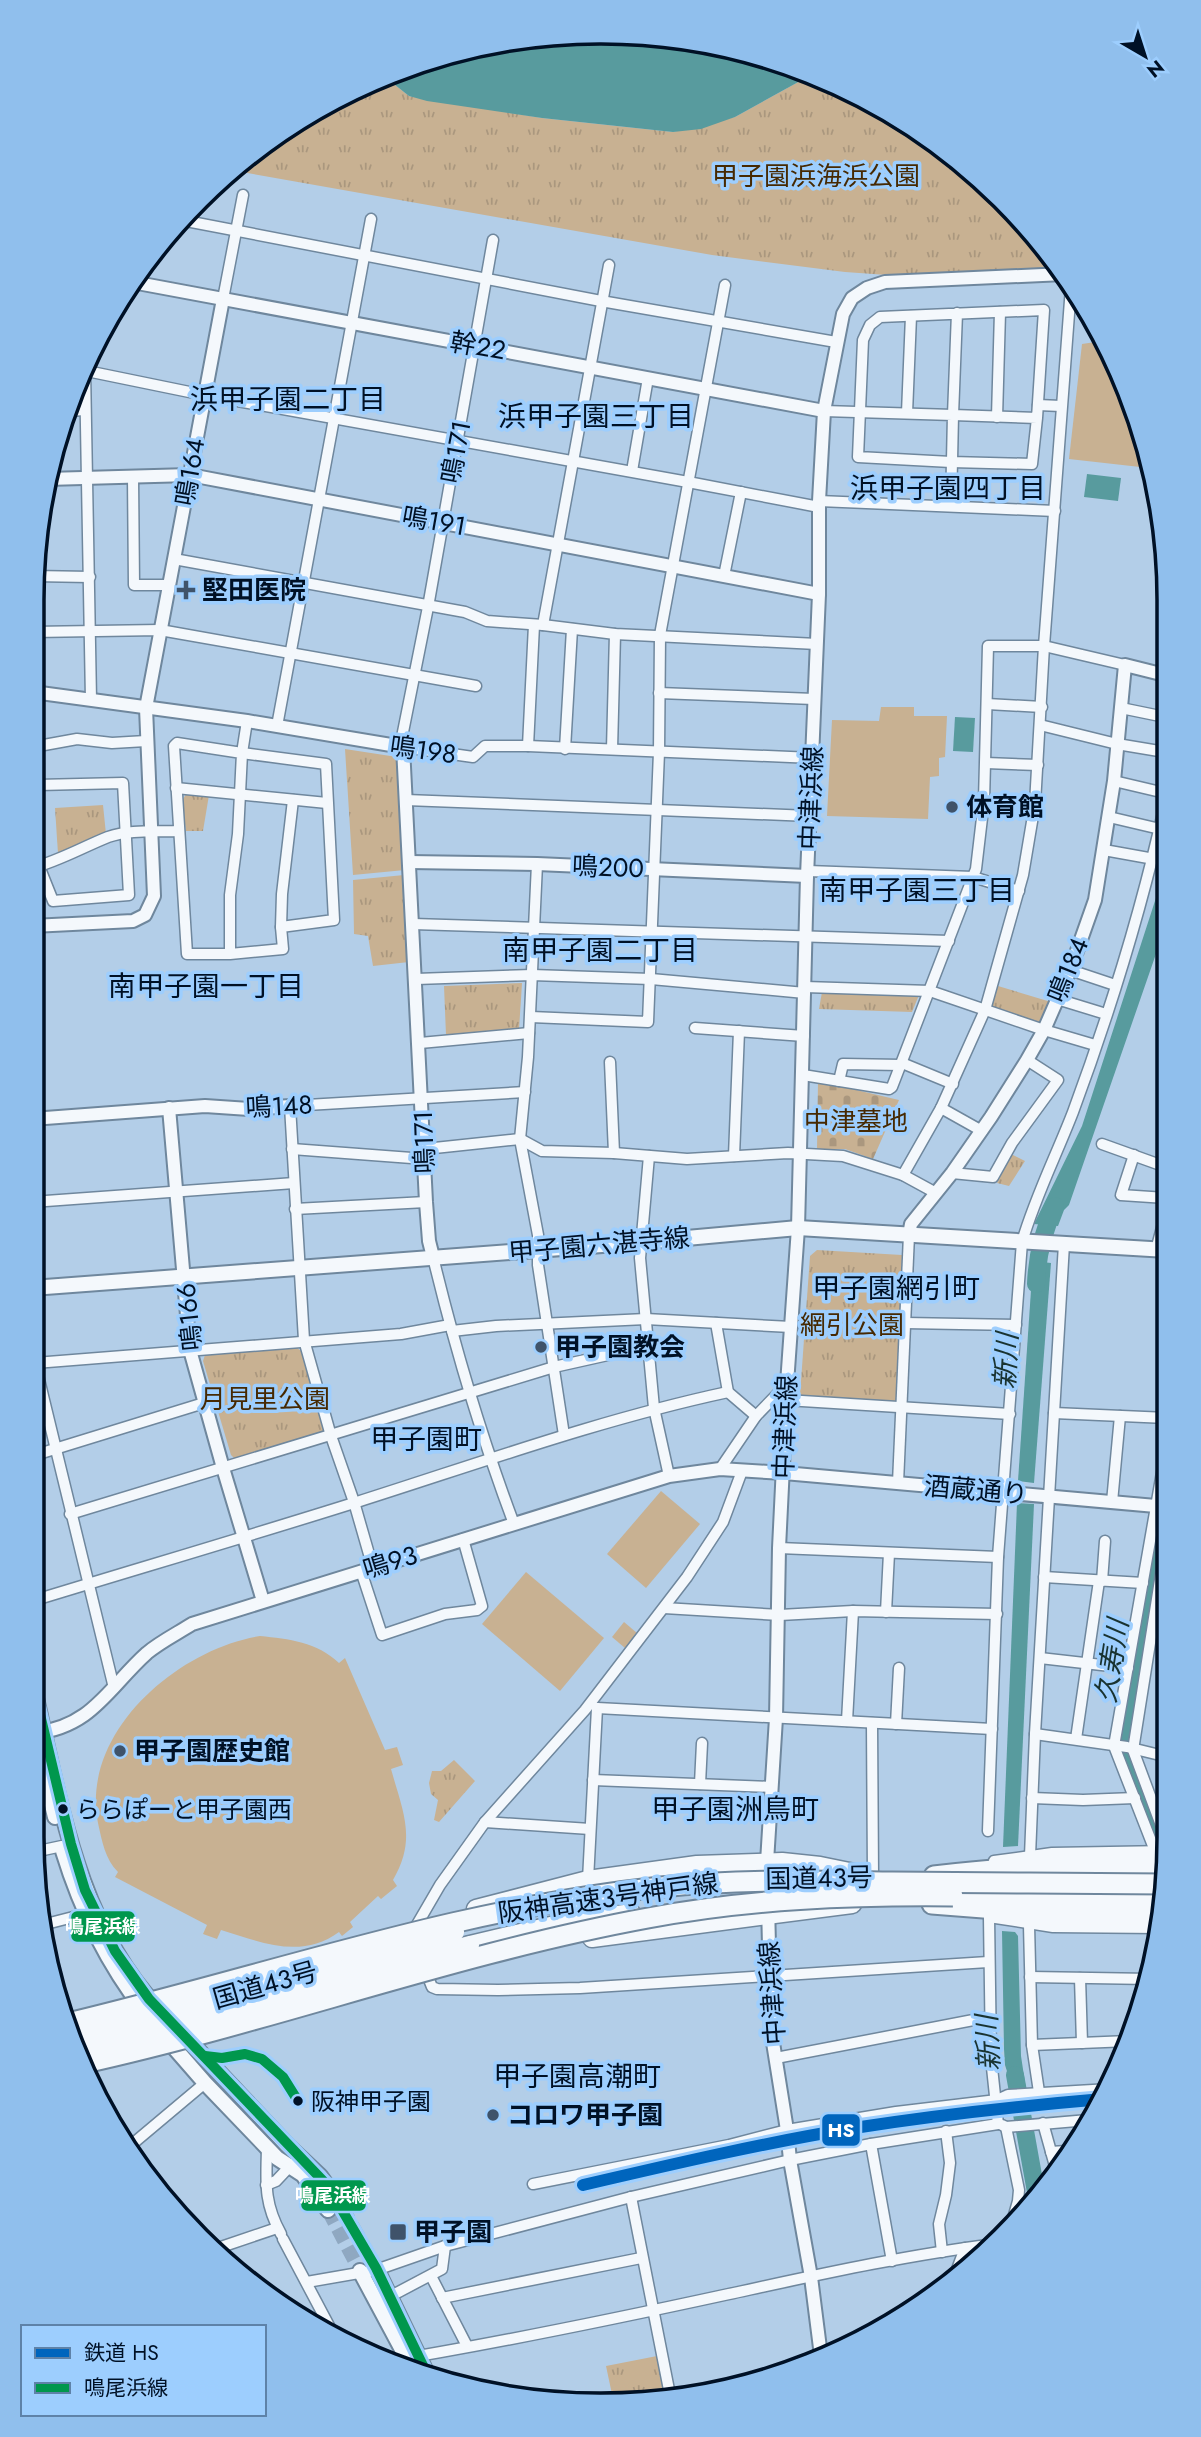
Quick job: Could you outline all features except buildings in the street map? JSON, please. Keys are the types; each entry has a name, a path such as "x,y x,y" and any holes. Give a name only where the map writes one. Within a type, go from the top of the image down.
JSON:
{"highway":[{"path":"926,1878 1012,1867 1156,1858"},
{"path":"74,2019 350,1947 483,1907 588,1880 697,1865 767,1869"},
{"name":"国道43号","path":"85,2047 468,1937 540,1910 767,1869 820,1866 873,1877 926,1878"},
{"path":"1012,1867 1155,1881"},
{"name":"阪神高速3号神戸線","path":"75,2019 448,1923 524,1906 660,1887 802,1881 1155,1882"},
{"name":"阪神高速3号神戸線","path":"91,2061 496,1952 649,1918 815,1898 932,1895 1153,1897"},
{"name":"国道43号","path":"80,2033 468,1937 531,1930 621,1914 887,1899 923,1901"},
{"path":"923,1901 1009,1912 1151,1917"},
{"path":"1009,1912 1152,1905"},
{"path":"95,2070 193,2045 428,1977 585,1939 767,1907"}],"main road":[{"name":"甲子園六湛寺線","path":"44,1287 798,1228 1157,1250"},
{"path":"44,1759 85,1890 115,1951 143,2000 175,2050 268,2149 289,2168 303,2175 335,2208 328,2186 193,2045 143,2000 107,1956 76,1892 44,1769"},
{"path":"369,2270 389,2297 412,2360"},
{"path":"369,2270 416,2362"}],"street":[{"name":"鳴164","path":"44,925 133,921 145,915 154,896 146,708 243,195"},
{"path":"277,726 371,219"},
{"path":"192,222 601,301 836,342"},
{"name":"鳴171","path":"494,240 402,747 429,1241 469,1394 514,1524"},
{"path":"528,746 538,625 558,544 609,265"},
{"name":"中津浜線","path":"820,2348 771,2030 767,1869 776,1718 780,1615 779,1548 786,1400 798,1228 824,411 843,314 852,298 867,288 885,282 1051,275"},
{"name":"幹２２","path":"143,284 824,411"},
{"path":"531,1017 648,1022 659,752 660,635 724,285"},
{"path":"903,1175 953,1084 985,1010 1019,891 1035,804 1070,302"},
{"path":"1044,310 1032,464 858,457 863,341 870,325 880,317 957,313 1044,310"},
{"path":"997,417 1000,312"},
{"path":"950,506 957,313"},
{"path":"907,413 911,316"},
{"path":"93,372 204,395 819,504 1055,511"},
{"path":"632,471 648,378"},
{"path":"85,391 91,700"},
{"path":"1038,404 1062,406"},
{"path":"77,410 85,410"},
{"path":"824,411 1037,418"},
{"name":"鳴191","path":"57,479 190,475 819,594"},
{"path":"133,477 134,585 169,585"},
{"path":"724,576 741,492"},
{"path":"174,559 465,612 487,621 615,634 817,644"},
{"path":"45,576 90,577"},
{"path":"565,748 572,629"},
{"path":"44,632 160,630 476,686"},
{"path":"612,749 615,634"},
{"path":"803,1075 892,1087 976,869 984,801 988,646 1044,646 1157,673"},
{"name":"鳴184","path":"909,1235 911,1224 982,1131 1027,1060 1044,1030 1070,970 1095,900 1114,781 1125,665"},
{"path":"659,693 814,699"},
{"name":"鳴198","path":"44,694 247,721 473,757 485,746 528,746 813,758"},
{"path":"987,704 1042,707"},
{"path":"1121,708 1157,716"},
{"path":"230,954 230,895 247,721"},
{"path":"1041,725 1117,744 1157,751"},
{"path":"44,745 77,739 112,743 146,741"},
{"path":"281,927 334,920 326,764 177,743 174,746 187,954 230,954 282,948 281,927 282,894 293,800"},
{"path":"986,763 1038,765"},
{"path":"1114,781 1157,791"},
{"path":"44,785 123,783 129,895 53,901 44,883"},
{"path":"176,788 327,803"},
{"path":"406,800 810,816"},
{"path":"1109,817 1157,828"},
{"path":"44,864 126,833 179,831"},
{"path":"988,1831 998,1557 1008,1493 1016,1325 1030,1217 1074,1110 1157,844"},
{"path":"1104,850 1154,859"},
{"name":"鳴200","path":"409,862 808,874"},
{"path":"537,864 531,1017 520,1139 538,1235 538,1265 564,1435"},
{"path":"808,874 973,877 1019,891"},
{"path":"413,924 949,940"},
{"path":"1070,970 1115,985"},
{"path":"416,979 532,975 651,979 805,990 930,991 1096,1045"},
{"path":"1058,999 1106,1014"},
{"path":"695,1028 804,1036"},
{"path":"734,1156 739,1031"},
{"path":"420,1043 529,1033"},
{"path":"952,1173 993,1177 1012,1143 1058,1080 1027,1060"},
{"path":"610,1062 614,1153"},
{"path":"839,1081 843,1064 901,1064 953,1084"},
{"name":"鳴148","path":"44,1118 169,1108 205,1106 249,1109 525,1091"},
{"path":"289,1106 304,1340 331,1436 354,1502 382,1635 445,1614 477,1610 482,1606 463,1539"},
{"name":"鳴166","path":"169,1108 190,1350 222,1468 263,1601"},
{"path":"941,1108 982,1131"},
{"path":"292,1149 425,1154 520,1139 542,1151 687,1159 799,1153 843,1156 903,1175 936,1194"},
{"path":"1102,1144 1157,1164"},
{"path":"1134,1155 1121,1195 1157,1197"},
{"path":"649,1156 640,1258 654,1408 669,1476"},
{"path":"44,1201 294,1183"},
{"path":"295,1209 426,1202"},
{"path":"898,1483 909,1235"},
{"path":"899,1877 1012,1867 1032,1798 1044,1577 1043,1495 1054,1413 1060,1244"},
{"path":"44,1362 451,1328 646,1318 791,1327"},
{"path":"716,1323 728,1392 755,1416"},
{"path":"905,1323 1016,1325"},
{"path":"70,1514 554,1367 648,1346"},
{"path":"720,1469 755,1416 787,1384"},
{"path":"44,1597 564,1435 654,1408 728,1392"},
{"path":"786,1400 1010,1414"},
{"path":"44,1402 114,1688"},
{"path":"44,1453 204,1403"},
{"path":"1054,1413 1157,1418"},
{"path":"1112,1502 1121,1416"},
{"name":"鳴93","path":"44,1730 62,1728 100,1705 148,1652 192,1624 669,1476 720,1469 784,1473"},
{"path":"741,1471 723,1522 664,1608 594,1704 485,1822 440,1885 415,1928 432,1987 498,1990 580,1988 988,1962"},
{"name":"酒蔵通り","path":"784,1473 1157,1506"},
{"path":"1157,1530 1143,1583 1128,1668 1124,1747 1135,1798 1157,1846"},
{"path":"1076,1739 1105,1541"},
{"path":"779,1548 998,1557"},
{"path":"886,1612 889,1553"},
{"path":"1044,1577 1143,1583"},
{"path":"664,1608 780,1615 853,1611 997,1614"},
{"path":"847,1721 853,1611"},
{"path":"1157,1612 1124,1747 1157,1820"},
{"path":"1040,1658 1128,1668"},
{"path":"897,1724 899,1668"},
{"path":"594,1704 776,1718 992,1729"},
{"path":"588,1880 594,1704"},
{"path":"872,1723 873,1877"},
{"path":"1035,1734 1157,1754"},
{"path":"700,1784 702,1743"},
{"path":"593,1780 772,1787"},
{"path":"1032,1798 1135,1798"},
{"path":"485,1822 590,1829"},
{"path":"44,1850 62,1846"},
{"path":"1009,1912 1065,1928 1149,1928"},
{"path":"1009,1912 988,1962 989,2017 996,2101 1019,2190 1016,2207"},
{"path":"1009,1912 1030,1978 1035,2093"},
{"path":"51,1923 85,1914"},
{"path":"1030,1978 1139,1979"},
{"path":"1080,1978 1082,2043"},
{"path":"776,2058 989,2017"},
{"path":"1032,2045 1118,2041"},
{"path":"135,2142 205,2083"},
{"path":"533,2184 729,2145 788,2130 896,2112 996,2101 1008,2095 1096,2090"},
{"path":"307,2282 369,2270 445,2246 631,2197 790,2160 946,2131 1079,2121"},
{"path":"1043,2123 1053,2160"},
{"path":"942,2252 939,2224 950,2163 946,2131"},
{"path":"871,2144 892,2261"},
{"path":"268,2149 266,2185 270,2213 327,2322"},
{"path":"1051,2152 1059,2151"},
{"path":"266,2185 276,2181 299,2156"},
{"path":"631,2197 669,2388"},
{"path":"224,2247 280,2234"},
{"path":"389,2297 442,2269 445,2246"},
{"path":"406,2358 977,2246"},
{"path":"960,2261 965,2248"},
{"path":"442,2298 641,2258"},
{"path":"431,2276 467,2346"}],"green space":[{"name":"甲子園浜海浜公園","path":"800,81 847,101 910,138 968,182 1019,233 1047,269 887,275 845,272 712,255 245,173 322,118 393,84 409,96 542,118 673,132 735,117"},
{"path":"1094,342 1100,354 1128,422 1141,467 1069,459 1082,344"},
{"path":"881,707 914,707 914,716 947,716 945,757 939,758 939,776 930,777 928,819 827,816 832,720 879,721"},
{"path":"345,749 397,757 405,870 353,875"},
{"path":"186,794 209,795 203,831 186,831 182,801"},
{"path":"103,805 106,834 58,854 55,808"},
{"path":"404,875 409,962 373,966 368,936 354,934 353,880"},
{"path":"522,983 519,1030 446,1035 444,986"},
{"path":"998,986 1051,1002 1040,1022 1034,1023 995,1009 992,1004"},
{"path":"822,992 919,995 912,1012 819,1009"},
{"name":"中津墓地","path":"818,1081 899,1100 873,1159 845,1149 817,1149"},
{"path":"1011,1154 1025,1161 1009,1186 997,1183"},
{"name":"網引公園","path":"817,1250 902,1255 897,1400 893,1402 800,1395 810,1256"},
{"name":"月見里公園","path":"296,1347 301,1351 325,1429 323,1434 236,1460 231,1455 203,1361 205,1355"},
{"path":"661,1491 700,1524 646,1588 607,1554"},
{"path":"526,1572 604,1638 560,1691 482,1624"},
{"path":"624,1622 637,1633 625,1648 612,1637"},
{"path":"260,1636 292,1640 312,1646 339,1663 345,1658 385,1750 397,1747 403,1765 391,1769 406,1825 405,1851 393,1880 397,1886 381,1899 378,1896 350,1922 353,1927 342,1936 339,1932 325,1940 296,1947 266,1943 221,1930 217,1939 203,1934 207,1925 115,1877 118,1872 107,1856 98,1823 96,1789 104,1757 120,1727 141,1700 168,1677 198,1658 229,1644"},
{"path":"454,1760 475,1781 439,1822 434,1820 438,1800 431,1794 429,1783 432,1771 441,1771"},
{"path":"657,2356 664,2389 612,2393 606,2366"}],"shaded area":[{"path":"564,45 637,45 709,54 800,81 735,117 701,129 673,132 542,118 409,96 393,84 492,54"},
{"path":"1087,474 1121,478 1118,501 1084,497"},
{"path":"955,717 975,718 973,752 953,751"},
{"path":"1157,895 1157,951 1069,1205 1064,1210 1058,1226 1034,1224 1082,1126"},
{"path":"1033,1261 1051,1263 1034,1483 1018,1481"},
{"path":"1017,1503 1034,1504 1018,1846 1003,1847"},
{"path":"1002,1931 1015,1932 1018,1936 1021,2056 1026,2089 1013,2090 1005,2065"}],"waterway":[{"name":"新川","path":"1036,1284 1041,1244 1055,1206"},
{"name":"久寿川","path":"1157,1546 1124,1753 1157,1837"},
{"name":"新川","path":"1015,2075 1035,2184"}],"tunnel":[{"path":"342,2207 376,2268"},
{"path":"328,2210 360,2271"}],"rail line":[{"name":"HS","path":"583,2185 752,2147 854,2128 979,2111 1091,2100"}],"transit line":[{"name":"鳴尾浜線","path":"44,1731 85,1890 115,1951 149,1999 328,2186 376,2268 422,2364"},
{"name":"鳴尾浜線","path":"205,2056 222,2058 245,2054 262,2059 283,2077 298,2101"}],"place":[{"name":"堅田医院","path":"186,590"},
{"name":"体育館","path":"952,807"},
{"name":"甲子園教会","path":"541,1347"},
{"name":"甲子園歴史館","path":"120,1751"},
{"name":"ららぽーと甲子園西","path":"63,1809"},
{"name":"阪神甲子園","path":"298,2101"},
{"name":"コロワ甲子園","path":"493,2115"},
{"name":"甲子園","path":"398,2232"}],"district":[{"name":"浜甲子園二丁目","path":"288,399"},
{"name":"浜甲子園三丁目","path":"596,416"},
{"name":"浜甲子園四丁目","path":"948,488"},
{"name":"南甲子園三丁目","path":"917,890"},
{"name":"南甲子園二丁目","path":"600,950"},
{"name":"南甲子園一丁目","path":"206,986"},
{"name":"甲子園網引町","path":"896,1288"},
{"name":"甲子園町","path":"426,1439"},
{"name":"甲子園洲鳥町","path":"735,1809"},
{"name":"甲子園高潮町","path":"577,2076"}]}
